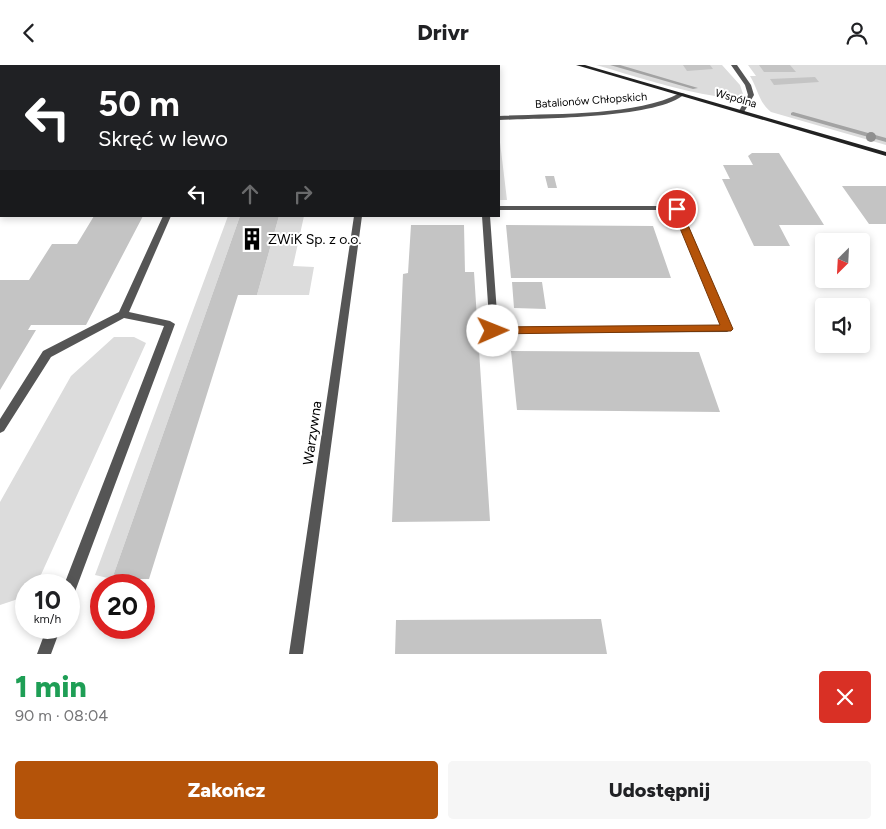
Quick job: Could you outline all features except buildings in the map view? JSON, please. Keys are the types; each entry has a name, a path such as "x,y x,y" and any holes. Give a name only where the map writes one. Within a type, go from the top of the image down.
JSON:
{"street":[{"name":"Wspólna","path":"579,65 886,154"},
{"path":"734,65 748,85 751,95 742,111"},
{"name":"Batalionów Chłopskich","path":"500,118 632,109 674,101 682,94"},
{"path":"486,217 493,331 727,329 677,209 500,208"},
{"path":"0,428 47,354 124,314 167,217"},
{"name":"Warzywna","path":"296,654 358,217"},
{"path":"75,574 170,324 124,314"},
{"path":"44,654 50,639"}],"shaded area":[{"path":"596,65 722,65 740,85 743,94 733,97 696,93"},
{"path":"748,65 886,65 886,145 771,112 761,100 750,76 756,76"},
{"path":"500,142 507,200 500,200"},
{"path":"228,217 240,217 114,574 95,574"},
{"path":"279,217 304,217 293,266 314,267 309,295 257,295"},
{"path":"114,337 134,337 146,343 41,574 15,574 15,600 0,605 0,502 71,376"}],"waterway":[{"path":"613,65 695,88"},
{"path":"793,114 886,140"}],"place":[{"name":"ZWiK Sp. z o.o.","path":"252,239"}],"route":[{"path":"493,331 727,329 677,209"}]}
